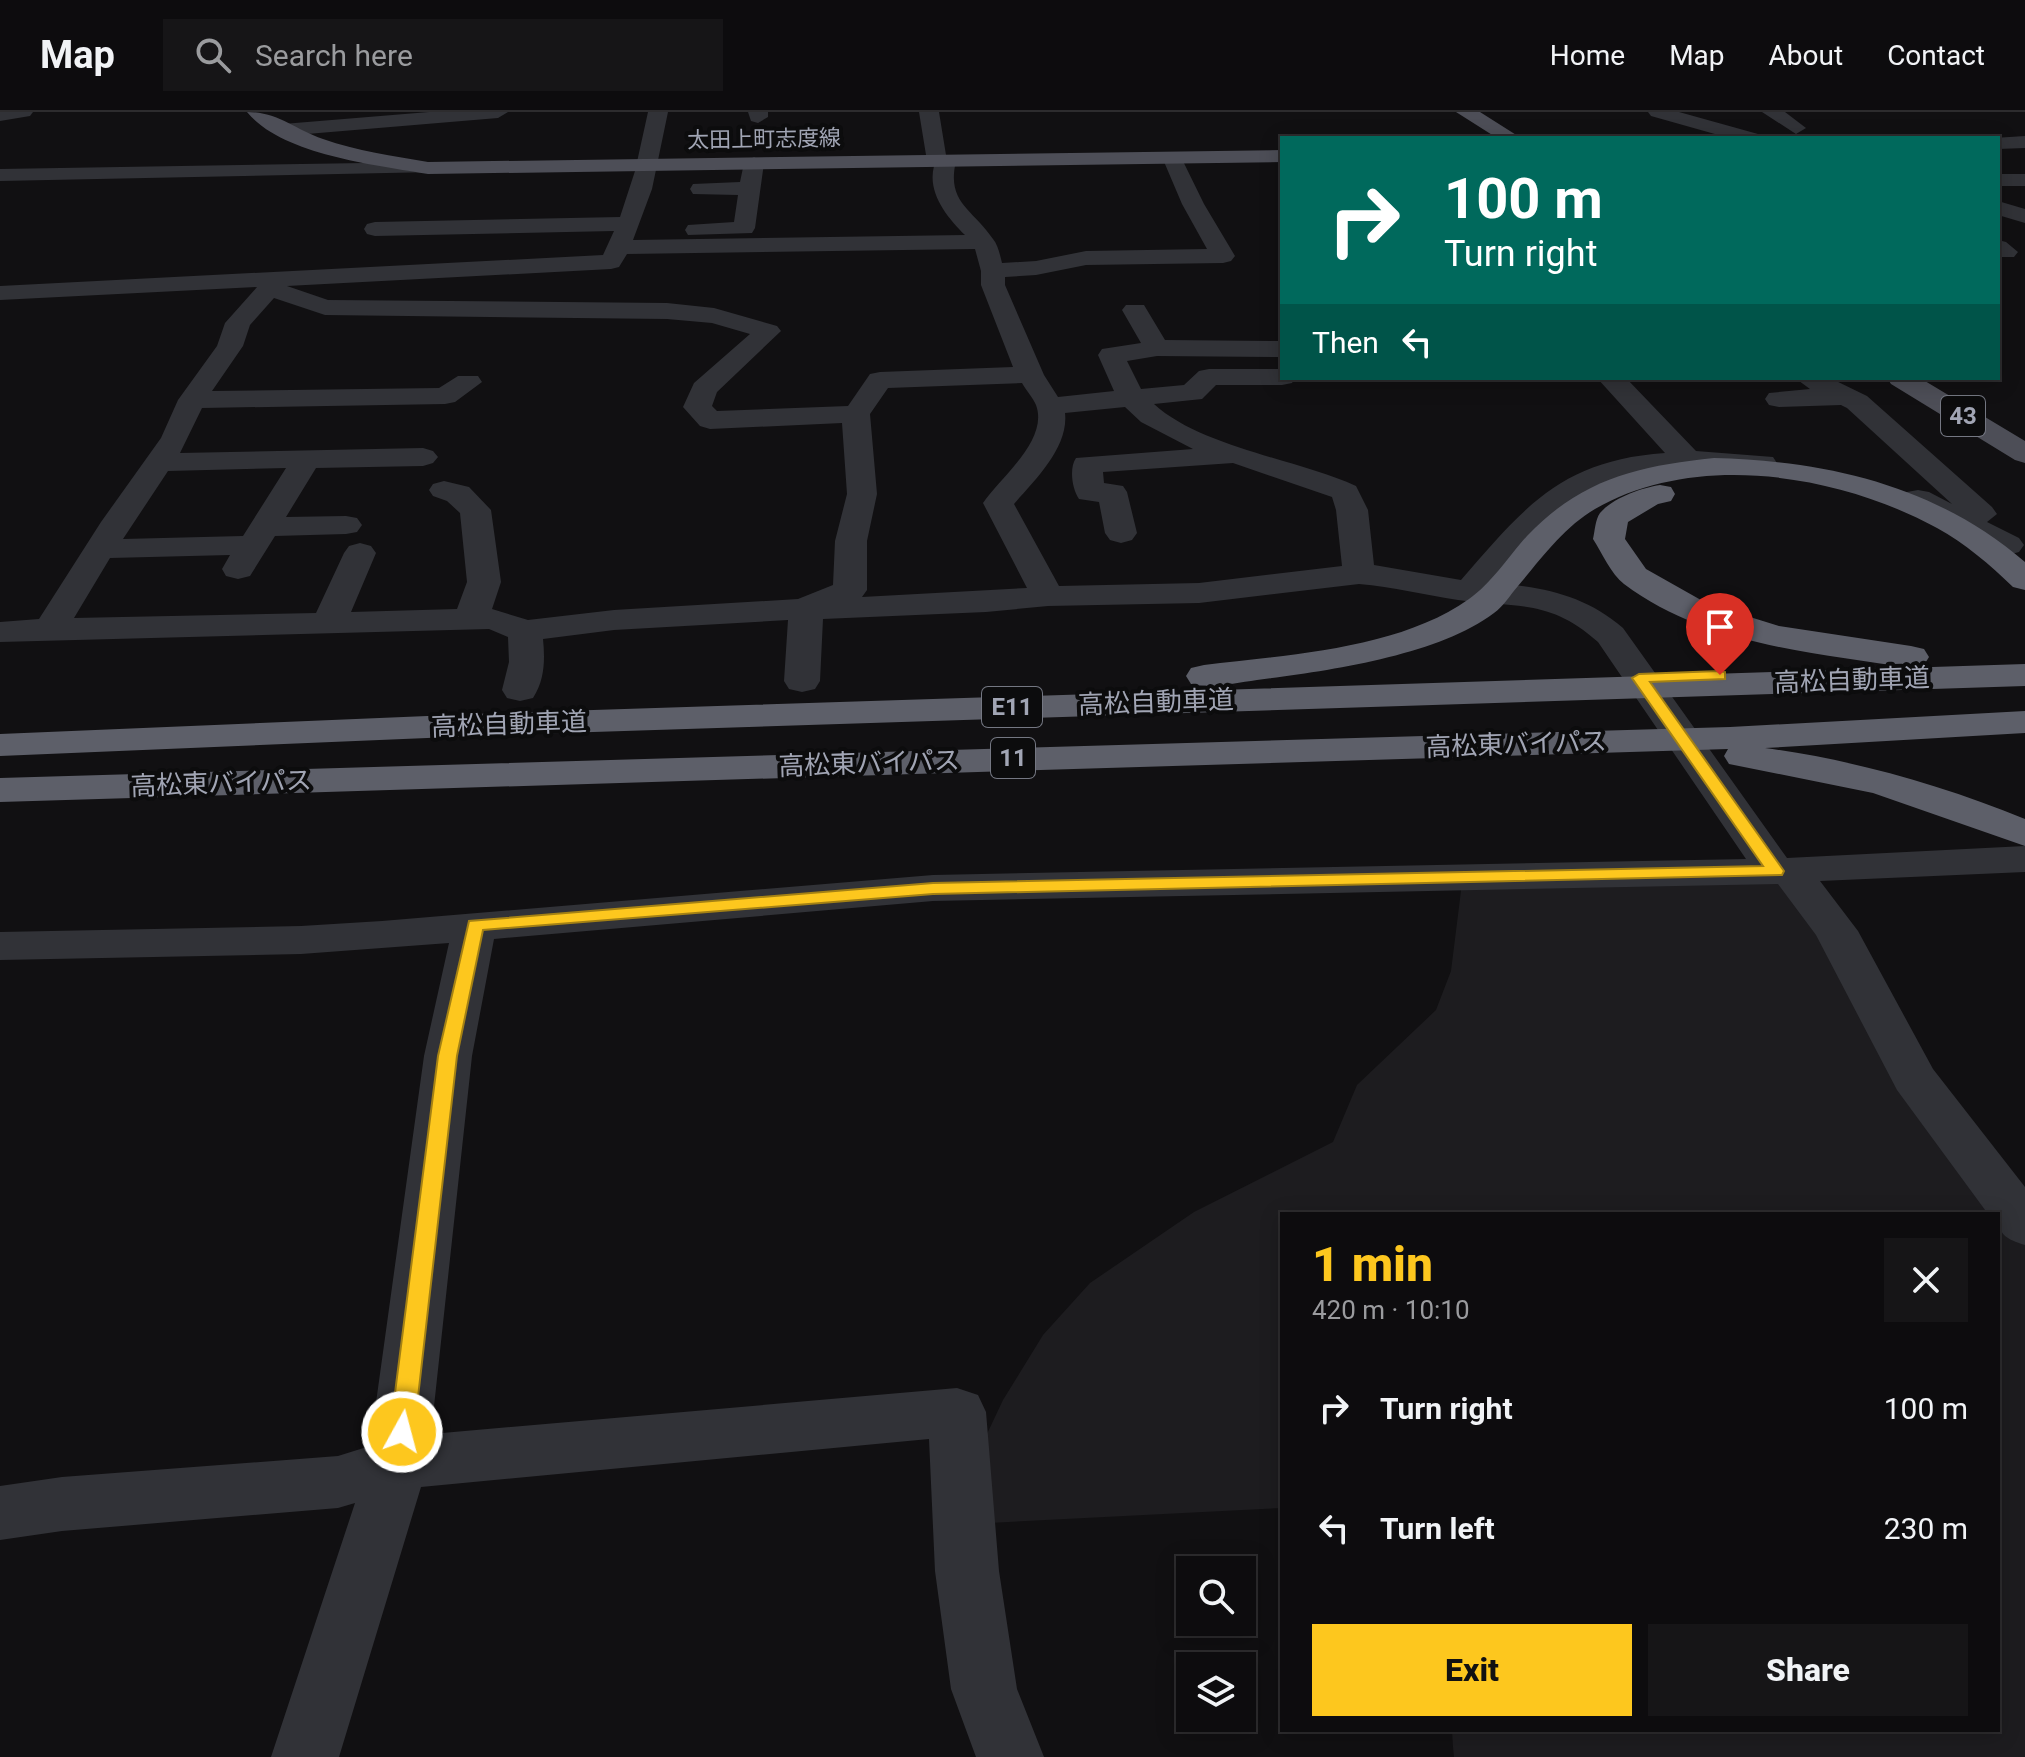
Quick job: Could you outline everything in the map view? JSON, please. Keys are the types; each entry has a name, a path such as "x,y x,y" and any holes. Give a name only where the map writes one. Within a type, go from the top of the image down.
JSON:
{"highway":[{"path":"499,724 1205,676 1354,654 1433,631 1482,606 1543,538 1581,504 1624,482 1687,469 1754,468 1794,473 1888,495 1947,520 1998,554 2025,580"},
{"path":"2025,612 1966,558 1925,531 1879,510 1819,493 1756,484 1699,485 1649,496 1613,518 1609,539 1634,576 1696,611 1731,624 1774,636 1903,657 1983,659 2025,666"},
{"path":"0,726 2025,666"},
{"name":"高松自動車道","path":"0,745 499,724 2025,675"},
{"name":"高松自動車道","path":"0,767 2025,701"},
{"name":"高松東バイパス","path":"0,790 1682,739 2025,722"},
{"path":"1232,725 1303,740 1472,739 1709,752 1781,761 1914,793 1981,815 2025,834"}],"main road":[{"name":"太田上町志度線","path":"257,112 283,130 336,149 428,168 1280,156"},
{"path":"1445,112 1484,136"},
{"path":"1466,112 1508,136"},
{"name":"43","path":"1904,380 2025,454"}],"street":[{"path":"0,115 23,112"},
{"path":"283,130 498,112"},
{"path":"0,293 274,283 611,262 638,206 638,193 648,165 658,112"},
{"path":"929,112 942,161 941,180 951,204 988,256 993,285 1030,375 1050,406 1052,425 1034,462 998,503 1048,596"},
{"path":"1658,112 1744,136"},
{"path":"1772,112 1796,128"},
{"path":"2000,143 2025,142"},
{"path":"619,247 988,256 1045,266 1086,258 1223,256 1193,204 1172,157"},
{"path":"745,221 754,163"},
{"path":"0,175 428,168"},
{"path":"2000,180 2025,180"},
{"path":"701,189 751,188"},
{"path":"2000,209 2025,216"},
{"path":"690,222 745,221 792,227"},
{"path":"375,229 432,227 531,236 630,224"},
{"path":"417,253 432,227"},
{"path":"50,629 175,439 192,400 230,346 238,323 274,283"},
{"path":"274,283 325,307 667,311 714,316 768,331 704,389 697,407 710,420 856,414"},
{"path":"1135,310 1157,348"},
{"path":"1280,349 1157,348 1111,355 1138,407 1189,437 1324,481 1345,492 1352,510 1359,574"},
{"path":"806,609 850,590 851,541 862,494 856,414 880,380 1030,375"},
{"path":"1050,406 1192,393 1209,377 1280,377"},
{"path":"1613,380 1688,460"},
{"path":"1813,380 1857,402 1973,505 2017,553"},
{"path":"192,400 445,396 468,382"},
{"path":"1779,399 1846,396"},
{"path":"379,426 397,397"},
{"path":"1121,533 1112,492 1090,493 1087,464 1239,455"},
{"path":"159,462 423,457"},
{"path":"251,547 307,459"},
{"path":"1469,591 1522,530 1564,492 1597,477 1640,465 1688,460 1730,460 1789,466 1872,484 1918,499 2017,553"},
{"path":"444,490 458,494 475,510 484,582 471,619"},
{"path":"101,549 251,547 353,539 329,622"},
{"path":"0,632 329,622 400,624 471,619 493,619 525,631 614,620 806,609 986,602 1048,596 1199,593 1359,574 1391,576 1469,591 1535,596 1567,604 1593,617 1611,635 1682,739 1783,871 1836,931 1914,1078 2025,1225"},
{"path":"802,681 806,609"},
{"path":"520,690 527,662 525,631"},
{"path":"0,946 301,940 933,888 1783,871 2025,859"},
{"path":"305,1757 398,1463 448,1056 475,925"},
{"path":"0,1513 62,1504 338,1482 398,1463 957,1412 967,1571 984,1689 1010,1757"}],"shaded area":[{"path":"1782,880 2025,1243 2025,1757 1454,1757 1452,1732 2000,1732 2000,1212 1280,1212 1280,1508 989,1523 986,1436 1003,1400 1043,1335 1090,1283 1194,1212 1333,1142 1357,1085 1436,1010 1451,971 1462,883"}],"route":[{"path":"402,1432 448,1056 475,925 933,888 1775,871 1639,678 1720,675"}]}
